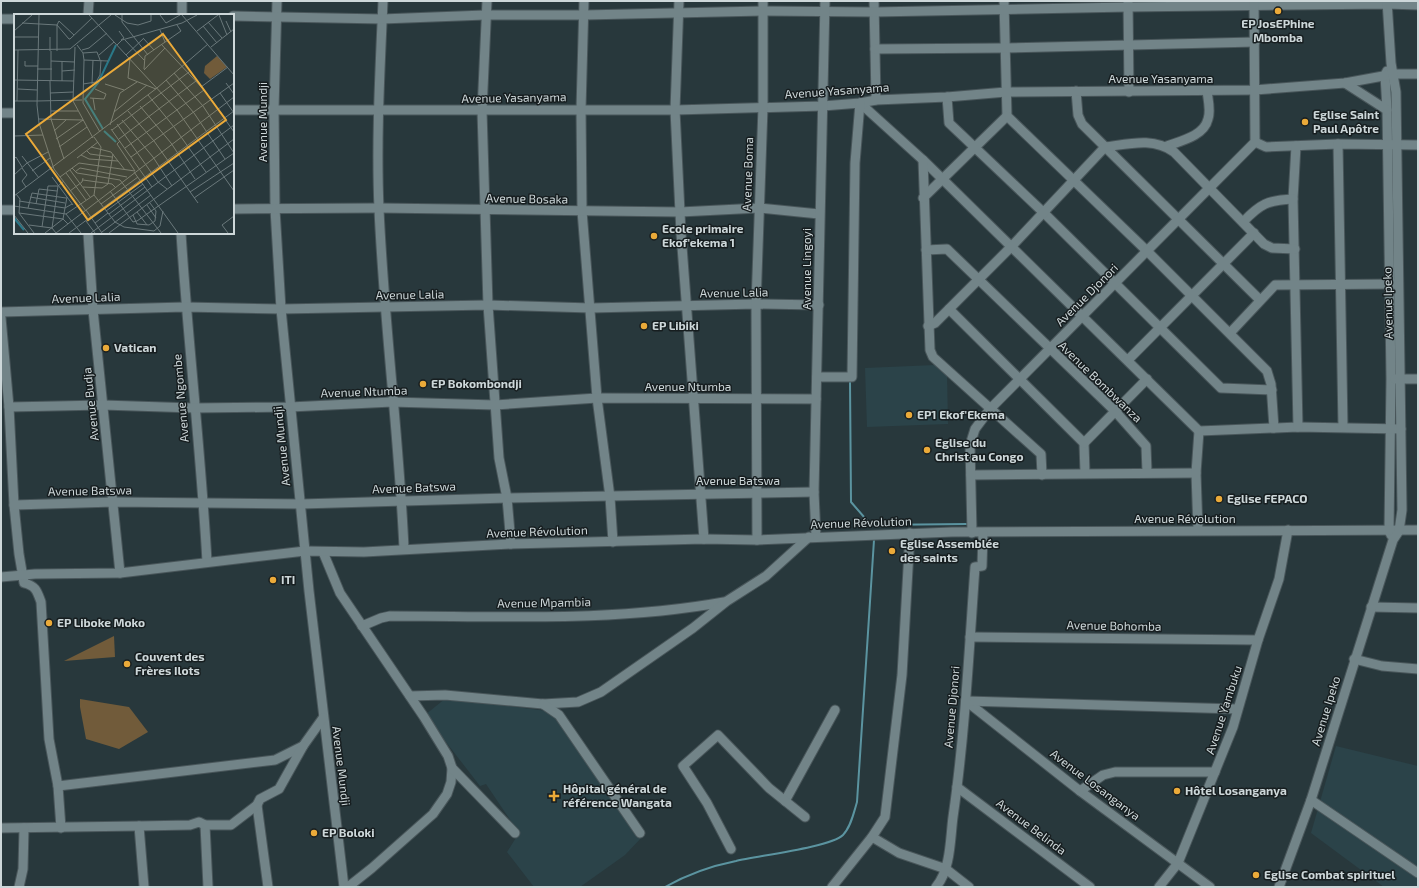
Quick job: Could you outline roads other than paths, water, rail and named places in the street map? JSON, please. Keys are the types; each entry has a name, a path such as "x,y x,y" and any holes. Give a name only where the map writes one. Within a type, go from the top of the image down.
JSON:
{"street":[{"path":"88,14 89,1"},
{"path":"182,1 182,14"},
{"name":"Avenue Mundji","path":"277,1 274,109 275,209 281,309 323,718 344,887"},
{"path":"382,1 378,109 379,208 392,402 402,500 404,549"},
{"path":"487,1 485,15 482,111 488,305 499,458 507,498 510,544"},
{"path":"584,1 581,109 582,212 598,398 610,497 613,542"},
{"path":"679,1 674,110 704,539"},
{"name":"Avenue Boma","path":"757,540 756,304 763,107 763,1"},
{"name":"Avenue Lingoyi","path":"813,537 825,1"},
{"path":"874,1 876,100"},
{"path":"234,16 382,19 485,15 584,15 763,11 874,12 1004,6 1128,4 1387,2 1418,5"},
{"name":"Avenue Ipeko","path":"1279,887 1311,800 1354,659 1393,540 1390,285 1392,145 1387,110 1391,63 1387,2"},
{"path":"1128,4 1129,92"},
{"path":"1254,4 1255,142 1266,147 1338,144 1418,145"},
{"path":"1004,6 1007,116 1148,252 1267,372 1272,390 1274,428"},
{"path":"1,19 14,19"},
{"path":"875,49 1005,48 1255,42"},
{"name":"Avenue Yasanyama","path":"234,110 674,110 823,106 860,104 876,100 947,97 1006,92 1254,90 1345,83 1390,75 1418,74"},
{"name":"Avenue Ipeko","path":"1390,75 1399,284 1402,466 1402,510 1394,531"},
{"path":"1345,83 1387,110"},
{"path":"1076,91 1078,115 1082,124 1180,219 1260,300"},
{"path":"928,326 935,323 979,280 1106,147 1148,142 1167,146 1194,136 1206,125 1209,118 1208,91"},
{"path":"947,97 949,123 1044,213 1221,388 1272,390"},
{"path":"860,104 923,160 1082,318 1128,360 1199,431 1298,427 1401,429"},
{"path":"817,377 852,377 855,163 860,104"},
{"path":"1,113 14,113"},
{"path":"923,198 976,148 1007,116"},
{"name":"Avenue Djonori","path":"972,533 970,445 975,429 990,409 1148,252 1255,142"},
{"path":"1338,144 1343,427"},
{"path":"1167,146 1269,248 1295,249"},
{"path":"1296,146 1293,199 1298,427"},
{"path":"923,160 928,344 933,357 1041,454 1042,474"},
{"path":"1243,222 1254,210 1264,204 1277,200 1293,199"},
{"name":"Avenue Bosaka","path":"234,209 379,208 582,212 680,212 759,208 820,214"},
{"path":"1,210 14,210"},
{"path":"1128,360 1254,233"},
{"name":"Avenue Budja","path":"88,234 93,310 102,405 114,502 120,573"},
{"name":"Avenue Ngombe","path":"181,234 185,307 204,503 206,562"},
{"name":"Avenue Bombwanza","path":"926,250 947,249 1050,350 1115,411 1146,446 1147,472"},
{"path":"1230,333 1275,285 1399,284"},
{"name":"Avenue Lalia","path":"1,312 185,307 281,309 488,305 591,308 756,304 819,305"},
{"path":"949,310 1021,379 1084,443 1085,473"},
{"path":"2,321 2,348 9,408 14,505 22,575 24,582 33,585 37,589 40,602 49,739 58,786 62,828"},
{"path":"1391,378 1418,379"},
{"path":"1084,443 1147,379"},
{"name":"Avenue Ntumba","path":"9,408 102,405 194,408 290,407 392,402 495,405 598,398 694,400 757,398 816,399"},
{"path":"1198,530 1196,473 1199,431"},
{"path":"1391,466 1402,466"},
{"path":"971,475 1147,472 1196,473"},
{"name":"Avenue Batswa","path":"14,505 114,502 301,504 402,500 610,497 700,493 814,492"},
{"name":"Avenue Révolution","path":"1,577 22,575 120,573 305,551 322,552 510,544 704,539 757,540 910,533 1198,530 1418,530"},
{"name":"Avenue Yambuku","path":"1159,887 1178,863 1233,726 1258,640 1279,579 1288,530"},
{"path":"832,887 872,837 885,817 902,675 910,533"},
{"name":"Avenue Djonori","path":"936,887 946,869 957,787 966,702 974,567 982,566 983,533"},
{"path":"410,696 445,695 543,704 578,702 601,692 693,628 727,601 766,576 813,537"},
{"path":"322,552 340,593 410,696 448,756 452,768 452,782 447,794 433,814 372,868 348,887"},
{"name":"Avenue Mpambia","path":"362,626 390,616 536,616 658,612 727,601"},
{"path":"1371,607 1418,608"},
{"name":"Avenue Bohomba","path":"970,637 1258,640"},
{"path":"1354,659 1382,666 1418,669"},
{"path":"966,702 1237,709"},
{"name":"Avenue Losanganya","path":"966,702 1080,790 1210,887"},
{"path":"543,704 558,715 640,833"},
{"path":"785,801 835,710"},
{"path":"1,828 190,825 199,822 205,825 231,825 257,805 260,799 279,789 304,746 323,718"},
{"path":"731,849 707,803 682,766 719,735 769,788 805,817"},
{"path":"58,786 275,760 304,746"},
{"path":"452,768 516,833"},
{"path":"1080,790 1103,775 1115,772 1215,772"},
{"name":"Avenue Belinda","path":"957,787 1090,887"},
{"path":"1311,800 1418,873"},
{"path":"257,805 268,887"},
{"path":"205,825 208,887"},
{"path":"139,826 144,887"},
{"path":"19,887 24,869 24,828"},
{"path":"872,837 898,853 946,869 969,887"}],"waterway":[{"path":"850,382 851,502 871,525"},
{"path":"871,526 967,524"},
{"path":"665,887 691,874 718,865 809,847 836,839 846,832 857,802 874,540"}],"place":[{"name":"EP JosEPhine Mbomba","path":"1278,11"},
{"name":"Eglise Saint Paul Apôtre","path":"1305,122"},
{"name":"Ecole primaire Ekof'ekema 1","path":"654,236"},
{"name":"EP Libiki","path":"644,326"},
{"name":"Vatican","path":"106,348"},
{"name":"EP Bokombondji","path":"423,384"},
{"name":"EP1 Ekof'Ekema","path":"909,415"},
{"name":"Eglise du Christ au Congo","path":"927,450"},
{"name":"Eglise FEPACO","path":"1219,499"},
{"name":"Eglise Assemblée des saints","path":"892,551"},
{"name":"ITI","path":"273,580"},
{"name":"EP Liboke Moko","path":"49,623"},
{"name":"Couvent des Frères Ilots","path":"127,664"},
{"name":"Hôtel Losanganya","path":"1177,791"},
{"name":"Hôpital général de référence Wangata","path":"554,796"},
{"name":"EP Boloki","path":"314,833"},
{"name":"Eglise Combat spirituel","path":"1256,875"}]}
